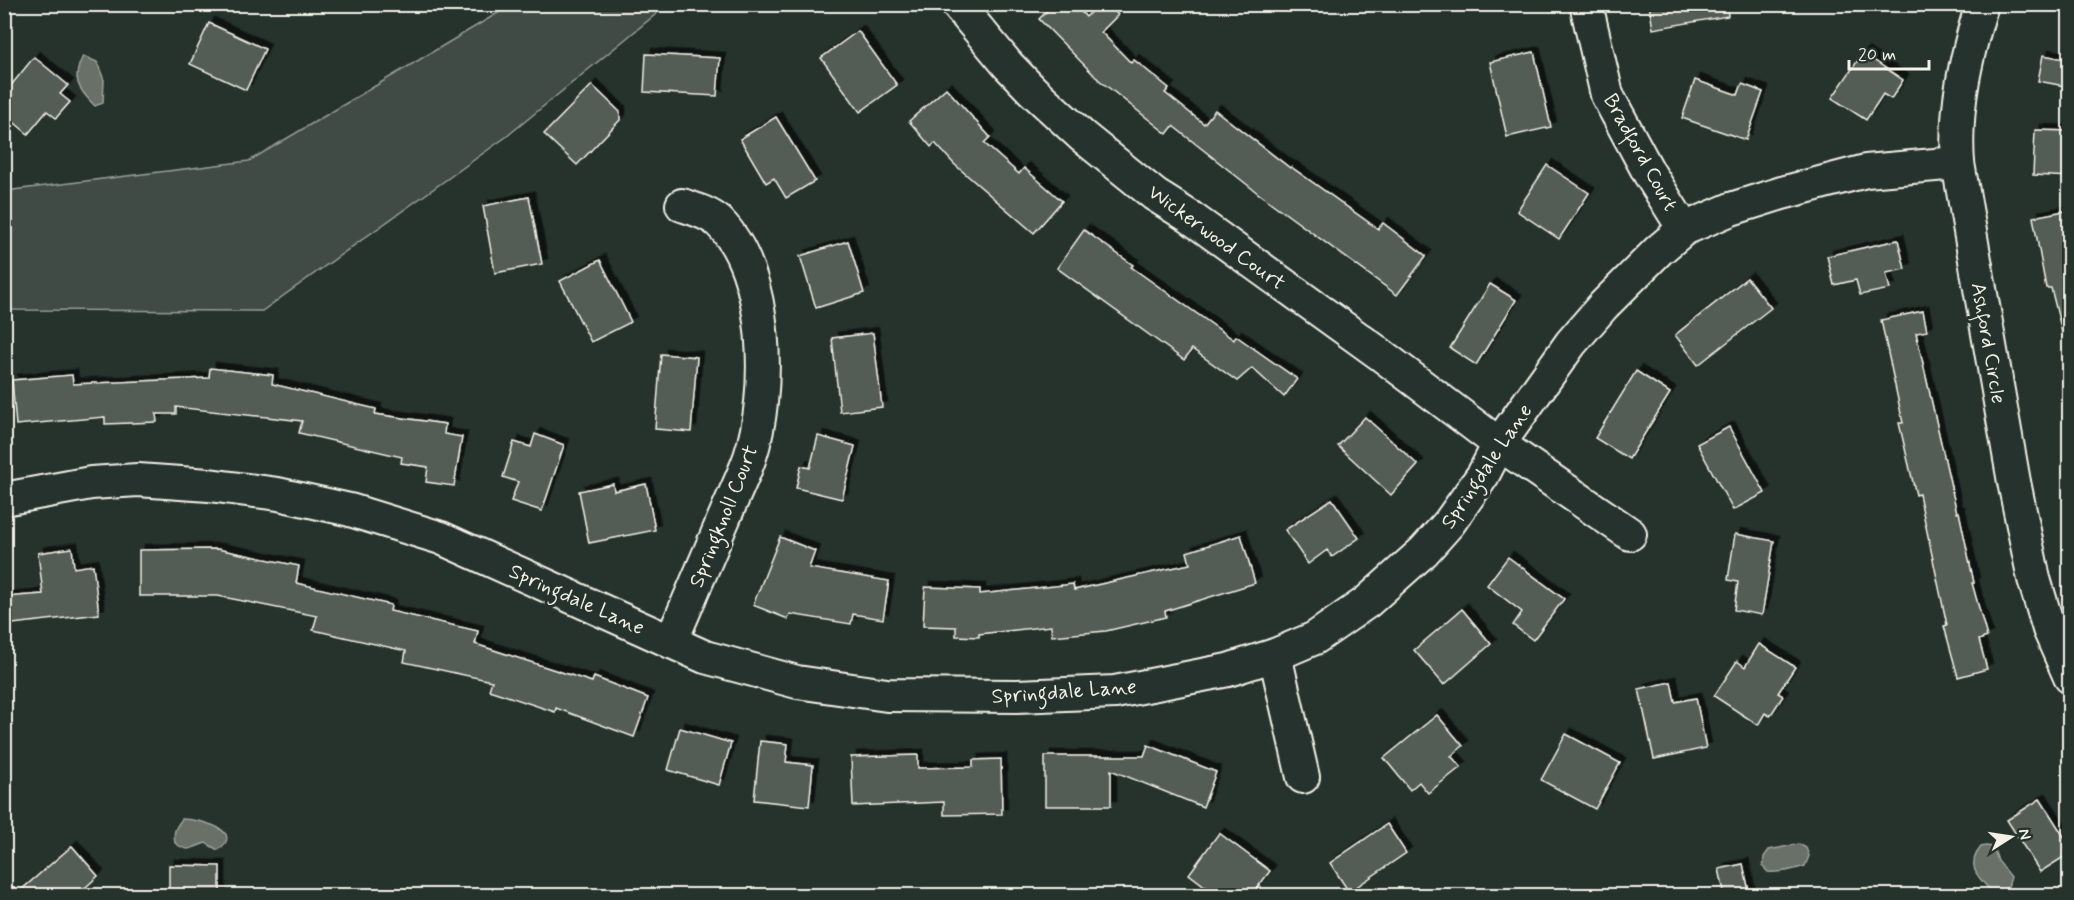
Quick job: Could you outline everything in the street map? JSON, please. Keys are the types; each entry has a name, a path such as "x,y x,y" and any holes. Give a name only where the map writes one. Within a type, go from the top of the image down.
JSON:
{"street":[{"name":"Wickerwood Court","path":"957,4 1008,65 1082,136 1155,195 1190,217 1380,354 1499,444 1630,534"},
{"name":"Bradford Court","path":"1587,4 1607,95 1648,173 1684,229"},
{"name":"Ashford Circle","path":"1982,4 1963,72 1956,134 1958,163 1985,328 2034,579 2049,629 2070,677"},
{"name":"Springdale Lane","path":"4,499 83,484 138,480 209,485 278,494 350,510 441,538 705,657 797,682 887,695 1017,696 1115,692 1228,670 1275,654 1315,638 1367,602 1424,551 1449,523 1484,475 1499,444 1570,343 1659,250 1684,229 1731,209 1856,174 1958,163"},
{"name":"Springknoll Court","path":"670,642 750,457 761,403 762,384 756,304 742,256 717,220 682,205"},
{"path":"1275,654 1303,777"}],"shaded area":[{"path":"513,4 667,5 506,137 262,311 5,310 5,191 249,161"},
{"path":"83,56 97,62 104,80 103,103 95,106 78,83 77,71"},
{"path":"182,819 216,827 227,837 225,843 218,850 206,843 190,849 180,846 175,843 174,836"},
{"path":"1799,844 1806,848 1809,856 1805,866 1773,872 1768,872 1763,867 1764,857 1769,850"},
{"path":"1981,847 1993,847 1998,861 2011,877 2008,887 1999,892 1992,892 1975,871 1976,854"}],"building":[{"path":"1054,4 1074,4 1086,17 1099,4 1108,4 1118,15 1101,32 1131,63 1134,60 1169,88 1165,93 1204,124 1215,110 1290,168 1378,229 1383,223 1426,256 1397,295 1259,194 1173,126 1167,134 1099,80 1039,19"},
{"path":"1649,4 1727,4 1728,16 1653,29"},
{"path":"209,23 265,49 246,90 190,64"},
{"path":"858,31 897,85 860,112 821,58"},
{"path":"1534,52 1551,127 1507,137 1490,62"},
{"path":"1863,53 1903,80 1891,99 1883,94 1866,120 1832,98"},
{"path":"646,54 720,58 717,96 644,92"},
{"path":"2043,55 2070,60 2070,87 2038,81"},
{"path":"34,57 68,85 60,94 70,102 56,118 47,111 28,134 4,114 4,94"},
{"path":"1695,80 1738,95 1742,84 1763,92 1746,140 1682,118"},
{"path":"592,85 620,112 620,120 577,165 544,134"},
{"path":"946,88 990,137 984,143 1019,174 1024,168 1062,201 1034,233 954,164 935,143 931,147 909,121"},
{"path":"776,117 815,181 786,198 774,178 766,183 740,139"},
{"path":"2035,130 2070,131 2070,177 2033,175"},
{"path":"1547,165 1589,193 1559,239 1517,211"},
{"path":"529,197 542,264 495,273 483,206"},
{"path":"2070,210 2070,331 2062,332 2051,288 2046,288 2033,217"},
{"path":"1084,230 1133,265 1131,267 1234,340 1236,336 1297,379 1284,397 1252,368 1237,381 1192,349 1184,360 1057,268"},
{"path":"1898,240 1905,269 1886,273 1890,289 1860,295 1856,280 1834,285 1827,256"},
{"path":"848,241 864,293 816,308 800,256"},
{"path":"600,260 631,322 591,342 560,281"},
{"path":"1747,278 1771,308 1698,365 1675,335"},
{"path":"1490,284 1516,300 1476,365 1450,348"},
{"path":"1923,311 1927,331 1916,333 1957,513 1959,512 1974,583 1972,583 1987,637 1979,640 1987,669 1958,677 1944,626 1947,625 1919,494 1916,495 1899,423 1903,423 1881,320"},
{"path":"873,333 882,407 840,412 832,338"},
{"path":"661,354 697,357 691,432 655,429"},
{"path":"210,368 273,375 272,384 376,409 375,414 445,424 444,434 462,437 454,486 426,482 428,467 401,463 402,457 299,433 302,421 176,407 176,414 156,414 157,422 105,424 105,417 16,425 12,380 72,375 73,384 209,378"},
{"path":"1636,371 1670,393 1629,459 1595,438"},
{"path":"1365,417 1418,465 1391,495 1338,446"},
{"path":"1729,427 1765,493 1733,510 1697,444"},
{"path":"535,434 564,445 542,511 511,501 518,482 503,477 514,442 531,447"},
{"path":"818,436 855,446 842,499 796,488 801,466 810,468"},
{"path":"613,484 614,491 646,484 655,530 589,543 579,491"},
{"path":"1332,499 1359,538 1332,557 1327,550 1308,564 1285,530"},
{"path":"1735,534 1774,541 1762,615 1734,610 1738,582 1728,580"},
{"path":"1241,535 1255,583 1165,611 1166,617 1106,631 1052,636 1051,626 979,634 979,637 956,636 956,627 923,626 925,587 980,589 980,594 1073,584 1074,590 1190,564 1187,552"},
{"path":"780,537 815,551 809,568 889,581 883,619 853,614 851,624 790,614 788,619 753,605"},
{"path":"72,548 74,568 93,565 99,614 4,625 4,597 43,594 38,553"},
{"path":"217,549 299,566 296,583 391,605 390,611 478,631 475,644 592,682 594,677 648,698 634,737 556,708 555,712 489,690 492,681 404,662 406,651 313,630 317,616 218,596 139,596 139,550"},
{"path":"1508,557 1564,599 1533,640 1513,625 1522,612 1487,585"},
{"path":"1462,609 1491,644 1444,685 1414,650"},
{"path":"1759,644 1795,667 1778,693 1783,696 1770,716 1765,713 1758,725 1714,696 1737,661 1745,667"},
{"path":"1671,682 1675,702 1696,698 1706,748 1654,759 1639,689"},
{"path":"1437,715 1463,746 1451,756 1461,767 1428,793 1419,782 1410,790 1384,758"},
{"path":"680,728 731,743 719,785 668,770"},
{"path":"1566,734 1620,763 1595,809 1541,780"},
{"path":"760,741 788,744 786,762 813,765 809,806 754,800"},
{"path":"1148,745 1216,772 1203,807 1111,770 1111,806 1045,806 1045,756 1144,756"},
{"path":"918,755 918,768 973,767 973,760 1001,759 1002,814 944,815 944,802 853,806 851,757"},
{"path":"2040,799 2070,846 2070,853 2040,872 2007,820"},
{"path":"1387,824 1406,853 1349,892 1330,863"},
{"path":"1219,833 1270,871 1251,896 1218,896 1189,874"},
{"path":"72,846 98,876 76,896 14,896"},
{"path":"1743,864 1750,896 1725,896 1719,869"},
{"path":"169,865 220,866 220,896 169,896"}]}
